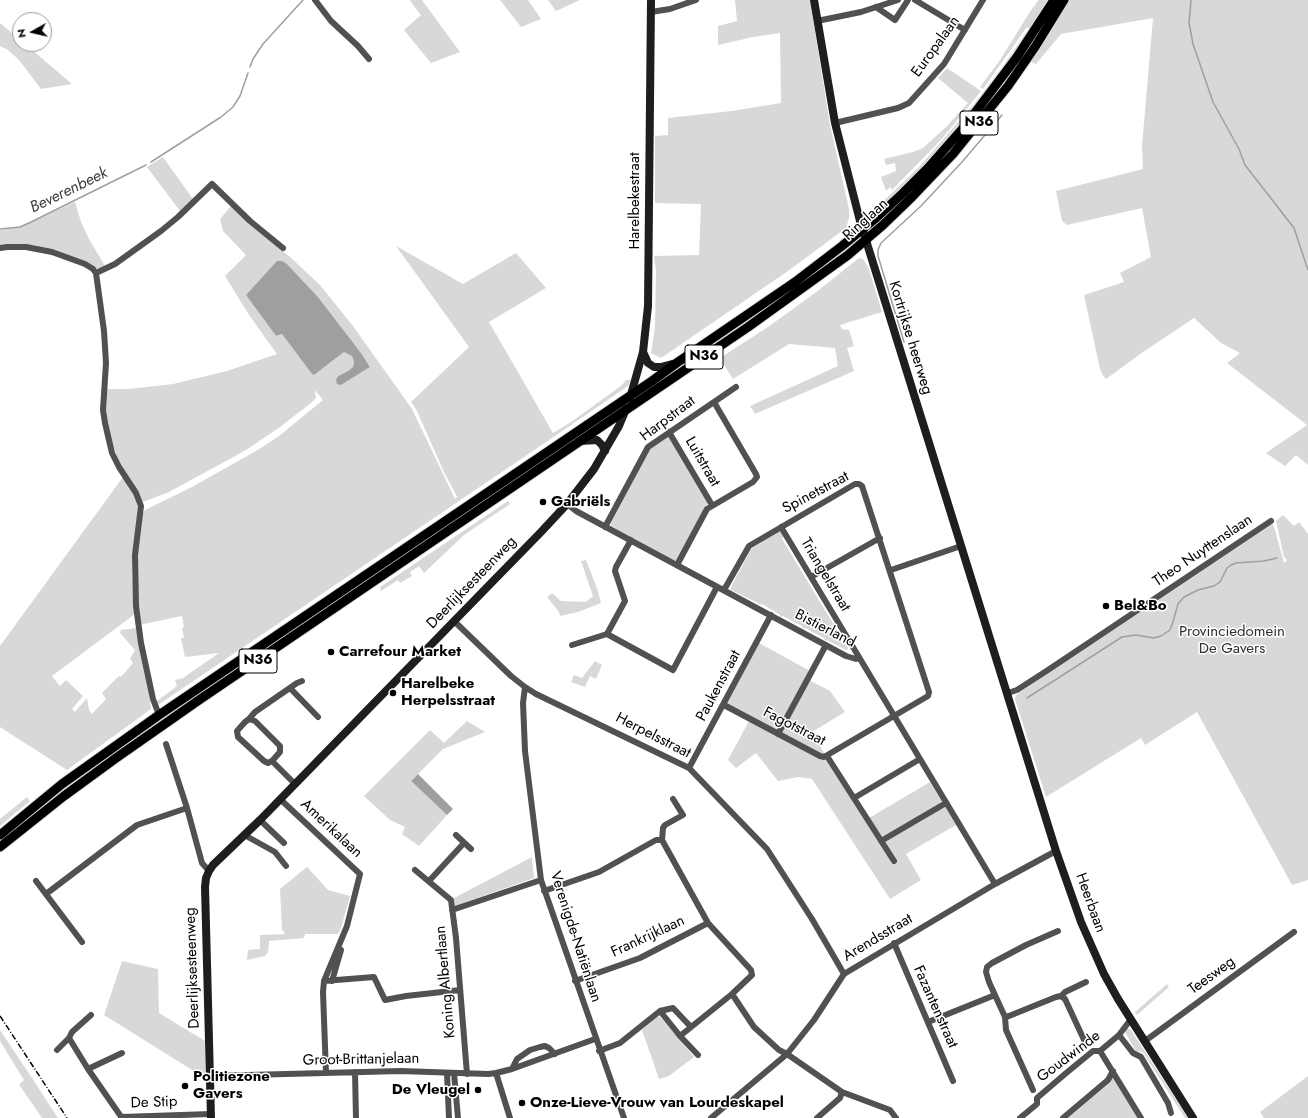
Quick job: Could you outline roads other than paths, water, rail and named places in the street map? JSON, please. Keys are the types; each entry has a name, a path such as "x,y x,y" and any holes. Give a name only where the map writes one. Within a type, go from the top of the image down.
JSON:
{"main road":[{"name":"Ringlaan","path":"631,399 678,362 795,282 876,218 908,188 965,126 1017,57 1054,0"},
{"name":"Ringlaan","path":"631,399 778,306 848,255 912,197 953,154 1008,86 1035,47 1064,0"},
{"name":"N36","path":"0,847 64,796 134,746 625,411 631,399"},
{"name":"N36","path":"0,835 62,784 159,715 631,399"}],"street":[{"path":"315,0 331,21 369,58"},
{"name":"Harelbekestraat","path":"631,399 643,352 648,306 651,0"},
{"path":"651,12 670,9 696,0"},
{"name":"Kortrijkse heerweg","path":"814,0 835,123 865,240 1003,679"},
{"path":"817,21 861,12 898,0"},
{"path":"876,7 895,20 908,0"},
{"path":"915,0 965,30"},
{"name":"Europalaan","path":"835,123 898,108 909,102 944,64 984,0"},
{"path":"96,273 115,264 161,231 178,217 212,184 250,221 283,248"},
{"path":"0,248 26,247 52,252 85,264 96,273 97,291 104,331 106,363 103,410 112,453 136,493 141,506 135,555 136,606 141,643 153,699 159,715"},
{"path":"643,352 648,363 654,367 665,367 678,362"},
{"name":"Harpstraat","path":"605,527 648,447 736,387"},
{"path":"677,565 707,509 753,482 757,477 714,402"},
{"name":"Deerlijksesteenweg","path":"211,1116 205,887 206,878 209,871 213,865 260,820 567,504 589,476 605,451 619,426 625,411"},
{"name":"Luitstraat","path":"669,432 712,505"},
{"path":"581,441 597,440 605,451"},
{"name":"Spinetstraat","path":"724,590 749,546 855,484 862,486 891,570 929,692 928,696 893,716"},
{"name":"Bistierland","path":"567,504 576,511 605,527 846,656 856,660 859,658 995,884"},
{"name":"Theo Nuyttenslaan","path":"1008,694 1017,690 1043,673 1272,521"},
{"name":"Triangelstraat","path":"781,527 859,658"},
{"path":"811,577 880,538"},
{"path":"572,645 607,634 625,601 616,567 631,540"},
{"path":"891,570 961,546"},
{"path":"607,634 673,670 717,587"},
{"name":"Paukenstraat","path":"690,768 771,615"},
{"name":"Herpelsstraat","path":"454,621 511,676 536,694 690,768 767,849 812,919 844,974"},
{"path":"778,734 826,645"},
{"name":"Heerbaan","path":"1003,679 1056,850 1081,922 1093,950 1118,999 1193,1118"},
{"path":"250,719 255,721 280,746 279,753 272,761 268,763 237,735 238,729 244,722 250,719 255,712 302,681"},
{"name":"Verenigde-Natiënlaan","path":"525,687 525,751 540,880 624,1118"},
{"path":"290,688 318,717"},
{"name":"Fagotstraat","path":"724,705 820,756 827,756 893,716"},
{"path":"166,744 187,808 202,863 209,871"},
{"path":"827,756 894,861"},
{"path":"854,798 920,759"},
{"path":"272,761 295,784"},
{"name":"Amerikalaan","path":"280,799 360,874 332,981"},
{"path":"673,799 683,814 665,824 663,828 662,840 708,923 751,970 752,975 732,994 680,1036"},
{"path":"881,841 946,803"},
{"path":"46,894 137,825 187,808"},
{"path":"260,820 284,844"},
{"path":"245,834 275,852 286,866"},
{"path":"456,835 471,849"},
{"path":"544,891 599,872 656,840 662,840"},
{"path":"429,881 464,843"},
{"name":"Arendsstraat","path":"711,1118 787,1054 814,1020 844,974 995,884 1056,850"},
{"path":"415,870 451,900 452,910"},
{"name":"Koning Albertlaan","path":"467,1074 452,910 540,880"},
{"path":"36,881 82,942"},
{"name":"Frankrijklaan","path":"575,980 640,958 708,923"},
{"name":"Amerikalaan","path":"326,1073 323,992 324,982 347,926"},
{"path":"1033,1090 1006,1030 1004,1017 986,972 987,967 992,963 1026,945 1058,931"},
{"name":"Teesweg","path":"1145,1041 1294,932"},
{"name":"Fazantenstraat","path":"894,944 953,1081"},
{"path":"324,982 374,977 385,1000 460,990"},
{"path":"1004,1017 1061,996 1065,992 1086,982"},
{"path":"732,994 754,1027 780,1050 842,1092 890,1110 896,1118"},
{"path":"928,1022 995,995"},
{"path":"1061,996 1065,999 1085,1042"},
{"path":"599,1050 620,1042 660,1011 673,1008 691,1027"},
{"path":"660,1011 680,1036 698,1055"},
{"path":"57,1050 69,1038 72,1032 90,1015"},
{"name":"Goudwinde","path":"1020,1118 1037,1104 1037,1098 1065,1074 1093,1051 1100,1051 1120,1035 1131,1019"},
{"name":"Goudwinde","path":"1120,1035 1133,1053 1141,1057 1168,1103 1171,1113"},
{"path":"69,1038 88,1069 122,1118"},
{"name":"Groot-Brittanjelaan","path":"210,1076 401,1071 454,1074 496,1074 595,1039"},
{"name":"Groot-Brittanjelaan","path":"512,1068 517,1059 535,1049 545,1046 554,1054"},
{"path":"1100,1051 1141,1118"},
{"path":"88,1069 122,1053"},
{"path":"1063,1118 1108,1080 1113,1071"},
{"path":"355,1072 356,1118"},
{"path":"447,1073 449,1118"},
{"path":"454,1074 458,1118"},
{"path":"496,1074 510,1118"},
{"path":"817,1118 840,1098 842,1092"},
{"name":"De Stip","path":"122,1118 211,1116"}],"waterway":[{"name":"Beverenbeek","path":"250,67 253,59 263,44 303,0"},
{"path":"1191,0 1189,23 1193,44 1213,102 1239,149 1245,165 1294,228 1308,270"},
{"name":"Beverenbeek","path":"151,162 221,117 233,107 240,96 248,73"},
{"path":"904,342 878,256 878,250 881,243 921,206 962,162 1002,115"},
{"name":"Beverenbeek","path":"0,229 20,227 146,165"},
{"path":"1027,698 1122,637 1136,635 1154,638 1161,636 1170,630 1178,604 1184,597 1198,590 1214,586 1220,582 1227,568 1231,565 1236,563 1264,561 1277,558"}],"railway":[{"path":"0,1016 67,1118"}],"place":[{"name":"Gabriëls","path":"543,502"},
{"name":"Bel&Bo","path":"1106,606"},
{"name":"Carrefour Market","path":"331,652"},
{"name":"Harelbeke Herpelsstraat","path":"393,693"},
{"name":"Politiezone Gavers","path":"185,1086"},
{"name":"De Vleugel","path":"478,1090"},
{"name":"Onze-Lieve-Vrouw van Lourdeskapel","path":"522,1103"}],"park label":[{"name":"Provinciedomein De Gavers","path":"1232,640"}]}
